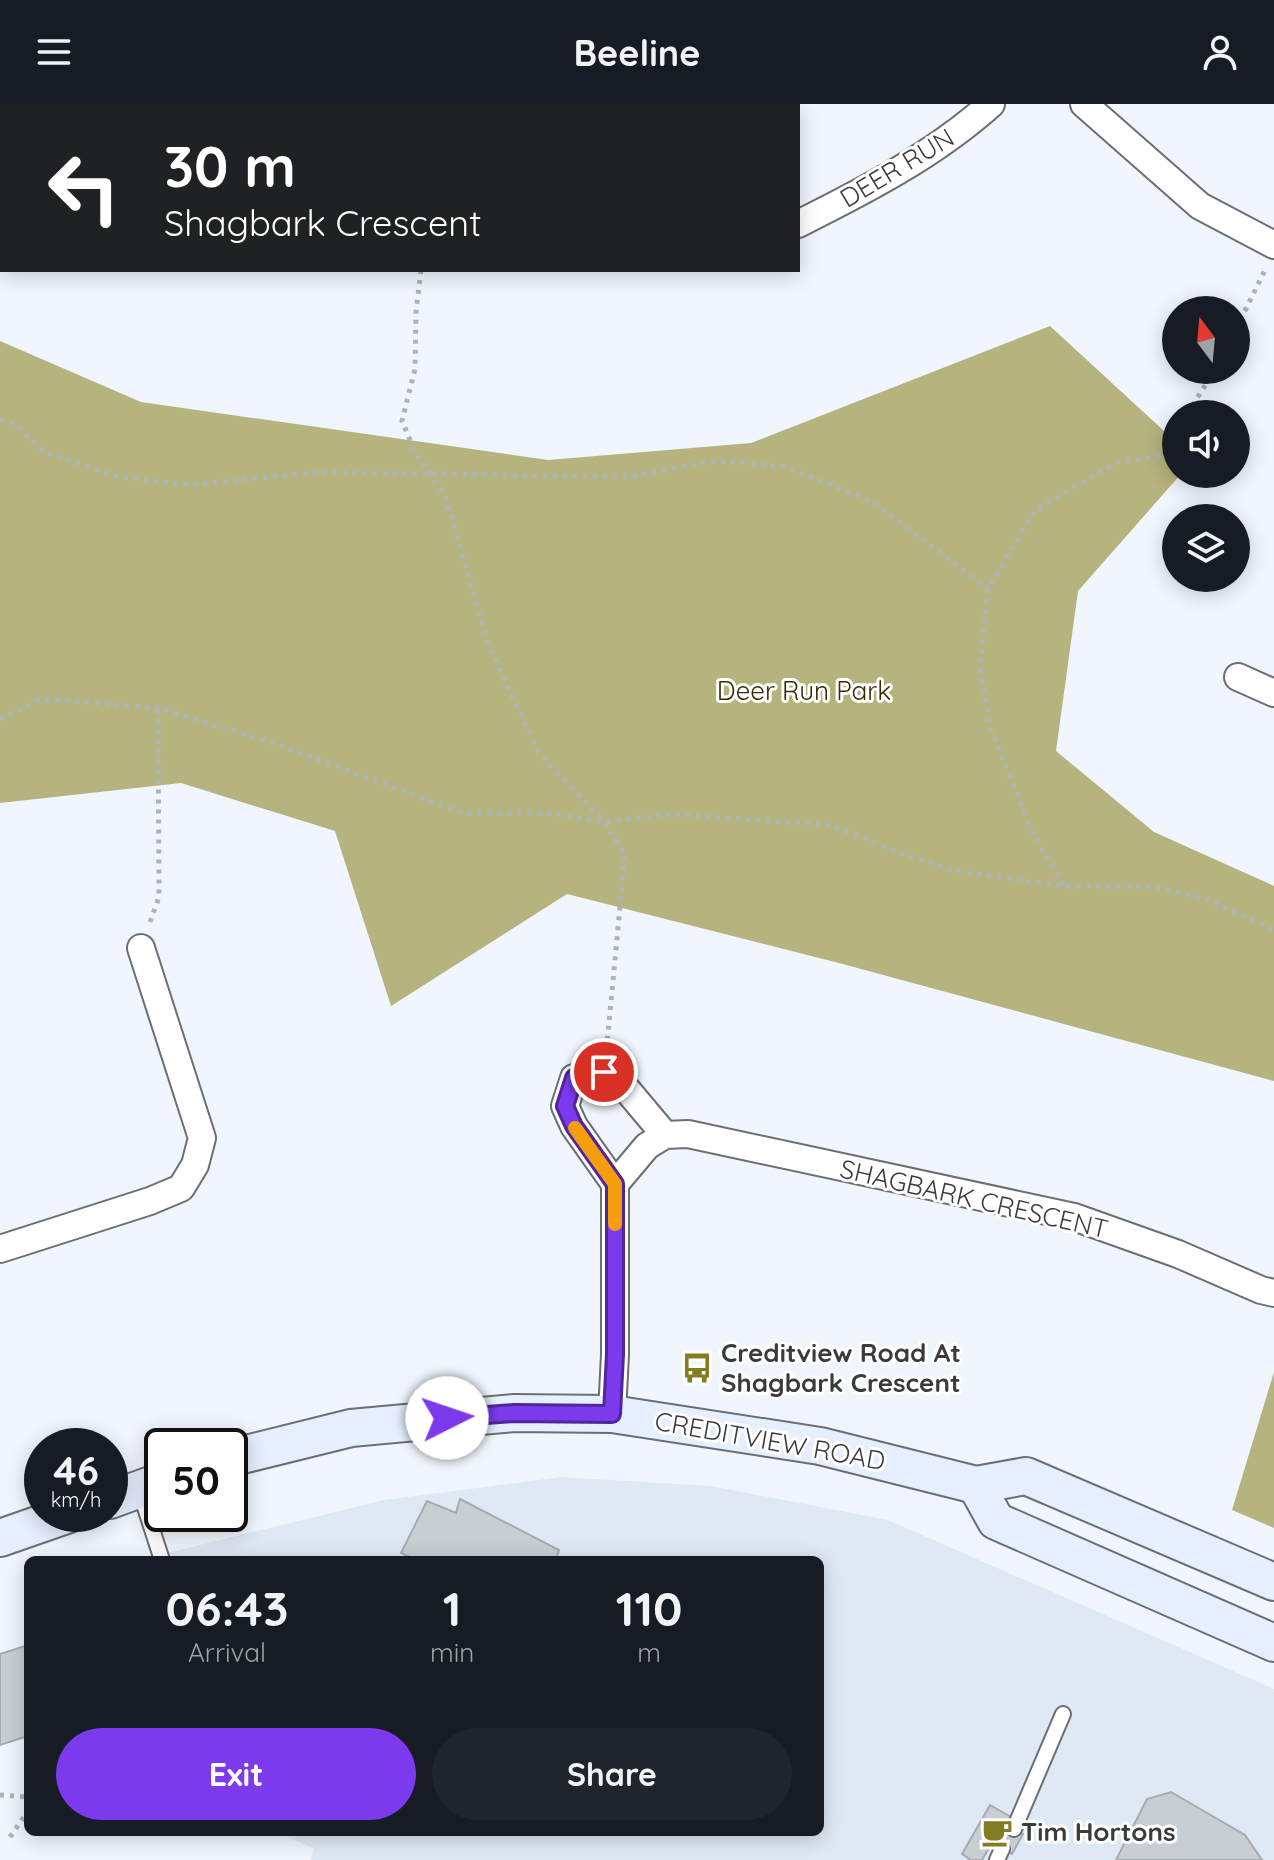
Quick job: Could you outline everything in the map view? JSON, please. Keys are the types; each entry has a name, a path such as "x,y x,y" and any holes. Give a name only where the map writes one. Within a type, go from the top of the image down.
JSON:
{"main road":[{"name":"CREDITVIEW ROAD","path":"248,1454 351,1428 514,1413 612,1414 820,1446 976,1485 1026,1476 1274,1582"},
{"path":"976,1485 996,1521 1274,1643"},
{"path":"0,1538 24,1530"}],"street":[{"name":"DEER RUN","path":"800,223 879,184 967,125 991,104"},
{"path":"1084,104 1200,206 1271,255"},
{"path":"1238,677 1274,693"},
{"path":"0,1249 150,1201 181,1188 195,1165 202,1138 141,948"},
{"path":"612,1414 615,1184 574,1126 565,1106 574,1078 604,1072 623,1085 665,1135 647,1146 615,1184"},
{"name":"SHAGBARK CRESCENT","path":"665,1135 688,1134 1074,1217 1274,1293"}],"lane":[{"path":"137,1490 161,1556"},
{"path":"1014,1829 1063,1714"}],"path":[{"path":"1250,299 1271,255"},
{"path":"421,272 415,369 402,421 415,452 445,496 489,646 538,752 604,822 625,854 604,1072"},
{"path":"0,419 15,424 44,452 120,477 188,485 318,472 629,477 714,461 783,466 871,501 988,589"},
{"path":"1064,886 1032,832 990,727 980,666 988,589 1035,510 1118,462 1162,454"},
{"path":"0,719 42,699 158,708 276,744 462,813 548,813 604,822 670,814 831,825 955,871 1064,886 1155,887 1206,899 1274,930"},
{"path":"141,948 159,897 158,708"},
{"path":"0,1795 24,1797"},
{"path":"10,1837 24,1817"}],"shaded area":[{"path":"561,1477 711,1486 888,1520 1274,1689 1274,1860 310,1860 314,1849 286,1836 824,1836 824,1556 154,1556 384,1500"}],"green space":[{"name":"Deer Run Park","path":"1050,326 1162,429 1162,488 1169,488 1078,591 1056,751 1154,832 1274,886 1274,1081 839,963 567,894 391,1006 335,831 181,783 0,803 0,341 141,402 548,460 751,443"},
{"path":"1274,1372 1274,1528 1232,1510"}],"building":[{"path":"460,1499 559,1550 557,1556 407,1556 401,1553 427,1501 456,1513"},
{"path":"24,1646 24,1737 0,1745 0,1654"},
{"path":"1171,1792 1245,1835 1262,1860 1116,1860 1147,1799"},
{"name":"Tim Hortons","path":"990,1805 1011,1817 1007,1825 1023,1834 1012,1854 992,1843 982,1860 971,1860 962,1854"}],"slow traffic":[{"path":"575,1128 615,1184 615,1224"}],"place":[{"name":"Creditview Road At Shagbark Crescent","path":"697,1368"},
{"name":"Tim Hortons","path":"997,1832"}],"route":[{"path":"447,1418 514,1413 612,1414 615,1184 574,1126 565,1106 574,1078 604,1072"}]}
